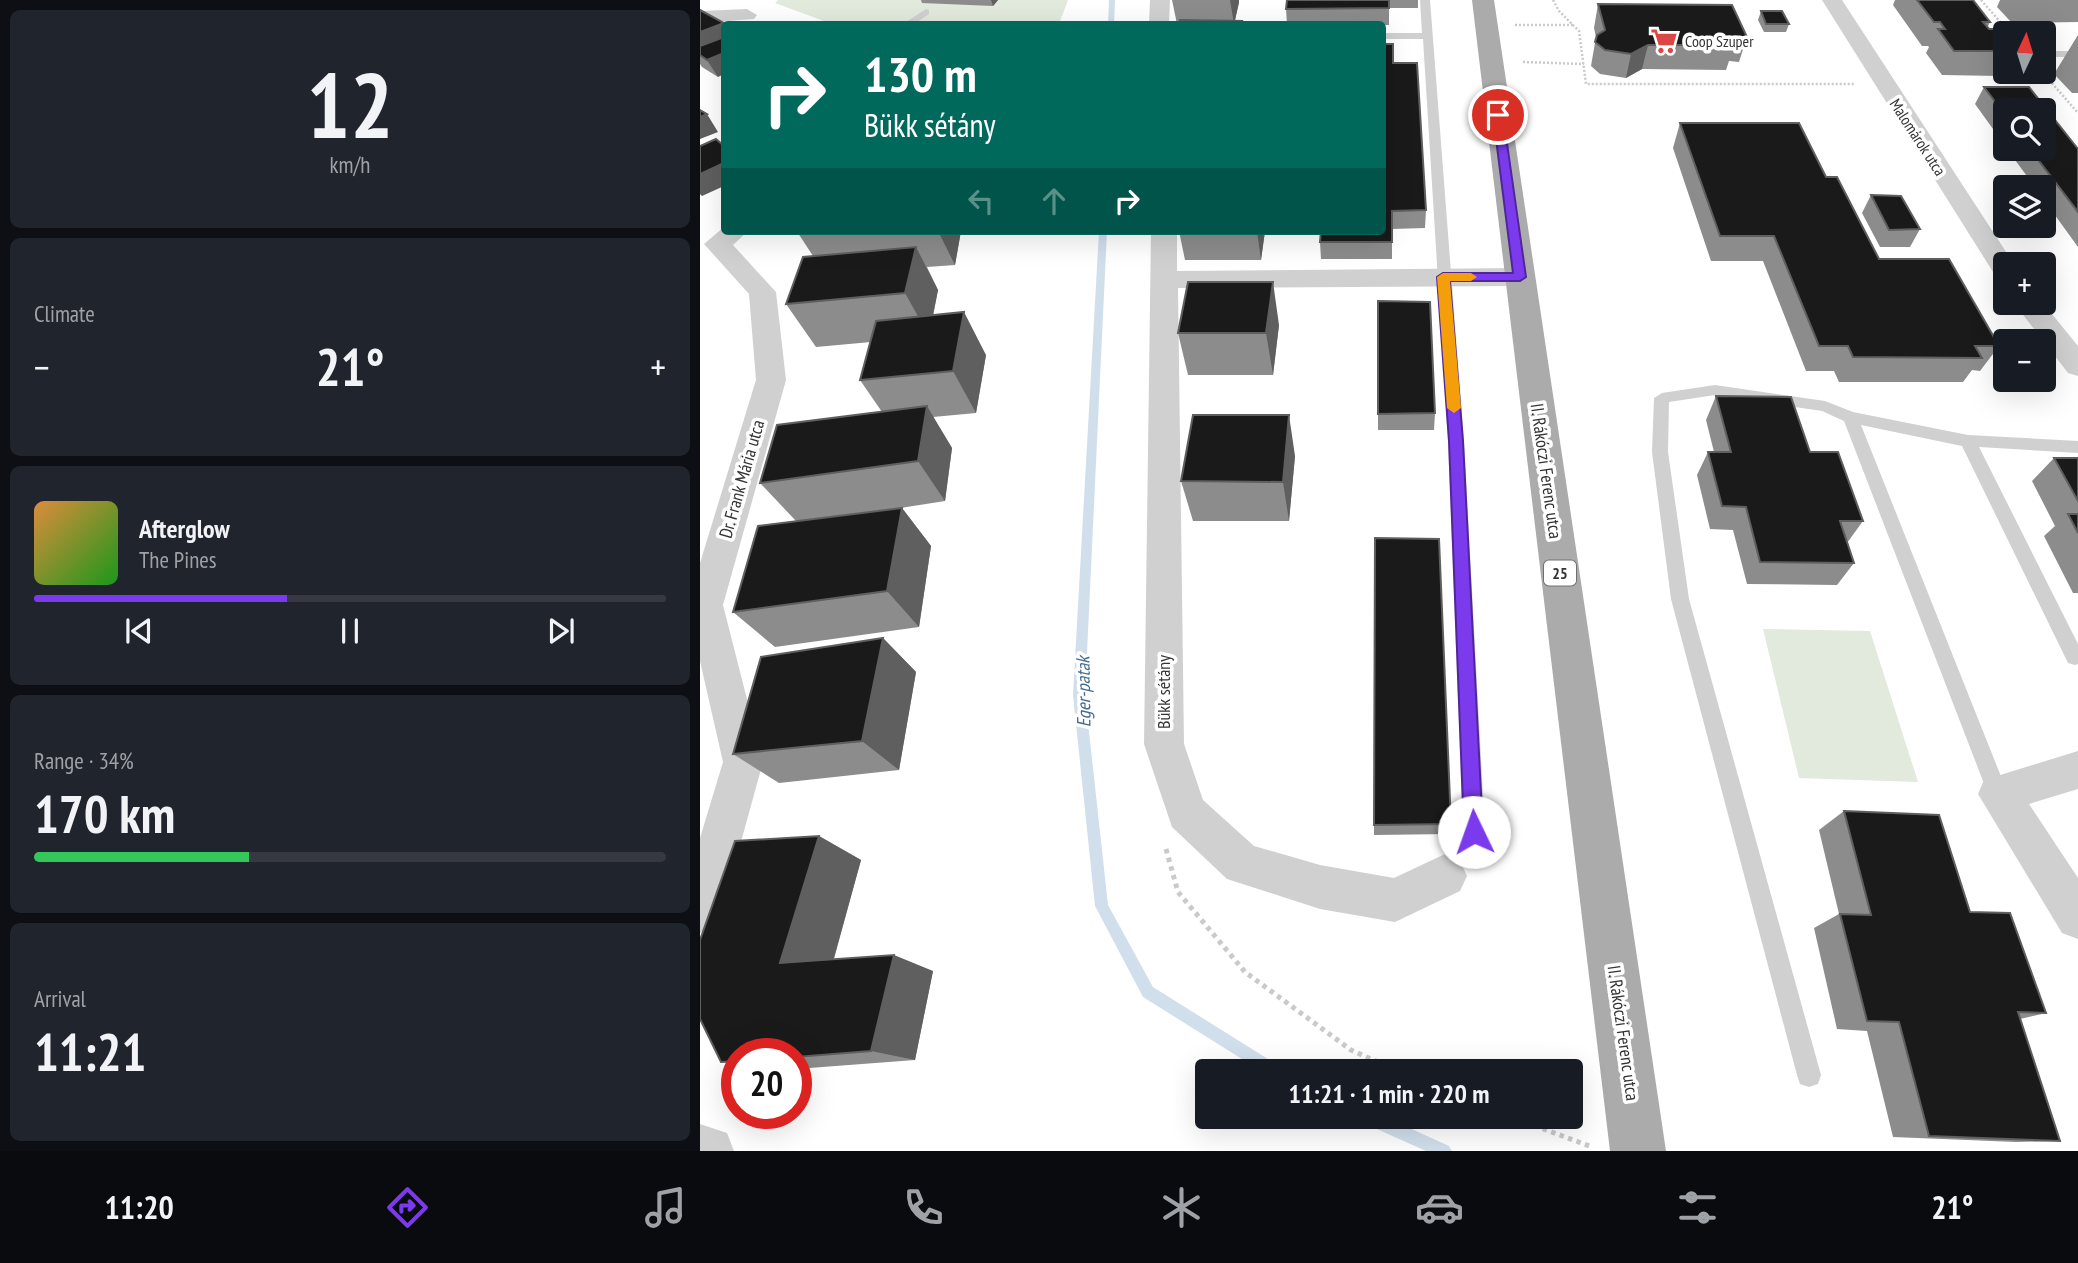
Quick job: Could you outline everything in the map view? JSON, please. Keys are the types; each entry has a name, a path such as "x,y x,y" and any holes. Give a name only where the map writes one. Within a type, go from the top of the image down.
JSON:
{"main road":[{"name":"II. Rákóczi Ferenc utca","path":"1486,28 1520,277 1626,1150"}],"street":[{"path":"700,17 755,20 763,0"},
{"path":"1159,21 1160,0"},
{"name":"Malomárok utca","path":"1832,0 1993,252"},
{"name":"Dr. Frank Mária utca","path":"700,911 743,762 705,605 771,380 762,292 717,235"},
{"name":"Bükk sétány","path":"1164,235 1164,744 1187,813 1242,864 1320,887 1395,900 1445,876"},
{"path":"1165,280 1520,277"},
{"path":"2038,315 2078,366"},
{"path":"2078,770 1998,794 2078,917"},
{"path":"700,1149 709,1151"}],"lane":[{"path":"1425,0 1456,441 1474,832 1445,876"},
{"path":"912,21 926,12"},
{"path":"1386,36 1427,36"},
{"path":"2056,54 2078,54"},
{"path":"1809,1075 1680,598 1660,452 1662,398 1715,390 1825,406 1850,417 1968,441 2078,447"},
{"path":"1850,417 1998,794"},
{"path":"1968,441 2075,657"}],"path":[{"path":"1553,0 1579,31 1586,85 1884,84"},
{"path":"1981,0 1999,21"},
{"path":"1486,28 1574,25"},
{"path":"1486,28 1584,64"},
{"path":"2053,84 2078,113"},
{"path":"1554,1129 1626,1150"}],"shaded area":[{"path":"778,0 1068,0 1060,21 824,21 775,3"},
{"path":"1763,629 1870,631 1918,782 1799,778"}],"building":[{"path":"1287,0 1389,0 1389,8 1286,9"},
{"path":"1917,0 1973,0 1990,22 1983,22 1989,29 1993,29 1993,51 1954,51 1938,29 1945,29 1940,22 1934,22"},
{"path":"1598,4 1732,5 1747,37 1730,37 1734,45 1648,45 1631,54 1605,50 1595,42 1597,35 1605,30"},
{"path":"700,10 721,21 721,24 700,32"},
{"path":"1761,11 1782,11 1789,24 1766,24"},
{"path":"1180,20 1242,21 1180,21"},
{"path":"721,38 721,54 707,60 700,55 700,46"},
{"path":"1386,44 1393,44 1393,63 1417,63 1426,210 1392,211 1392,242 1320,242 1321,235 1386,235"},
{"path":"1984,87 2029,87 2038,98 1993,98"},
{"path":"2056,121 2078,149 2078,212 2056,183 2056,175 2050,175 2039,161 2056,161"},
{"path":"1680,123 1799,123 1826,177 1837,177 1879,259 1949,259 1993,336 1993,346 1975,346 1982,358 1853,357 1848,346 1819,346 1774,236 1720,236"},
{"path":"716,139 721,143 721,164 700,174 700,146"},
{"path":"1871,195 1901,196 1920,229 1889,230"},
{"path":"916,247 905,293 786,304 803,257"},
{"path":"1188,282 1273,282 1266,333 1178,333"},
{"path":"1378,301 1430,302 1435,413 1378,414"},
{"path":"964,312 953,371 860,380 876,321"},
{"path":"1716,396 1791,397 1810,452 1838,452 1863,521 1840,521 1854,563 1760,562 1746,507 1722,506 1708,452 1731,452"},
{"path":"927,406 918,461 760,483 777,425"},
{"path":"1193,415 1289,415 1283,482 1181,481"},
{"path":"2054,458 2078,458 2078,501"},
{"path":"902,508 887,591 733,612 758,526"},
{"path":"2068,514 2078,514 2078,533"},
{"path":"1375,538 1439,539 1451,824 1374,825"},
{"path":"883,638 862,741 733,754 761,657"},
{"path":"1844,811 1939,815 1970,912 2010,913 2046,1013 2018,1012 2060,1141 1929,1136 1899,1022 1867,1021 1840,914 1871,915"},
{"path":"819,836 780,963 894,955 871,1051 812,1056 812,1038 721,1038 721,1062 700,1019 700,940 735,841"}],"waterway":[{"name":"Eger-patak","path":"1111,21 1112,0"},
{"name":"Eger-patak","path":"1103,235 1079,695 1102,906 1148,992 1255,1059"},
{"name":"Eger-patak","path":"1394,1129 1444,1151"}],"slow traffic":[{"path":"1454,408 1443,277 1471,277"}],"place":[{"name":"Coop Szuper","path":"1664,41"}],"route":[{"path":"1474,832 1456,441 1443,277 1520,277 1498,115"}]}
